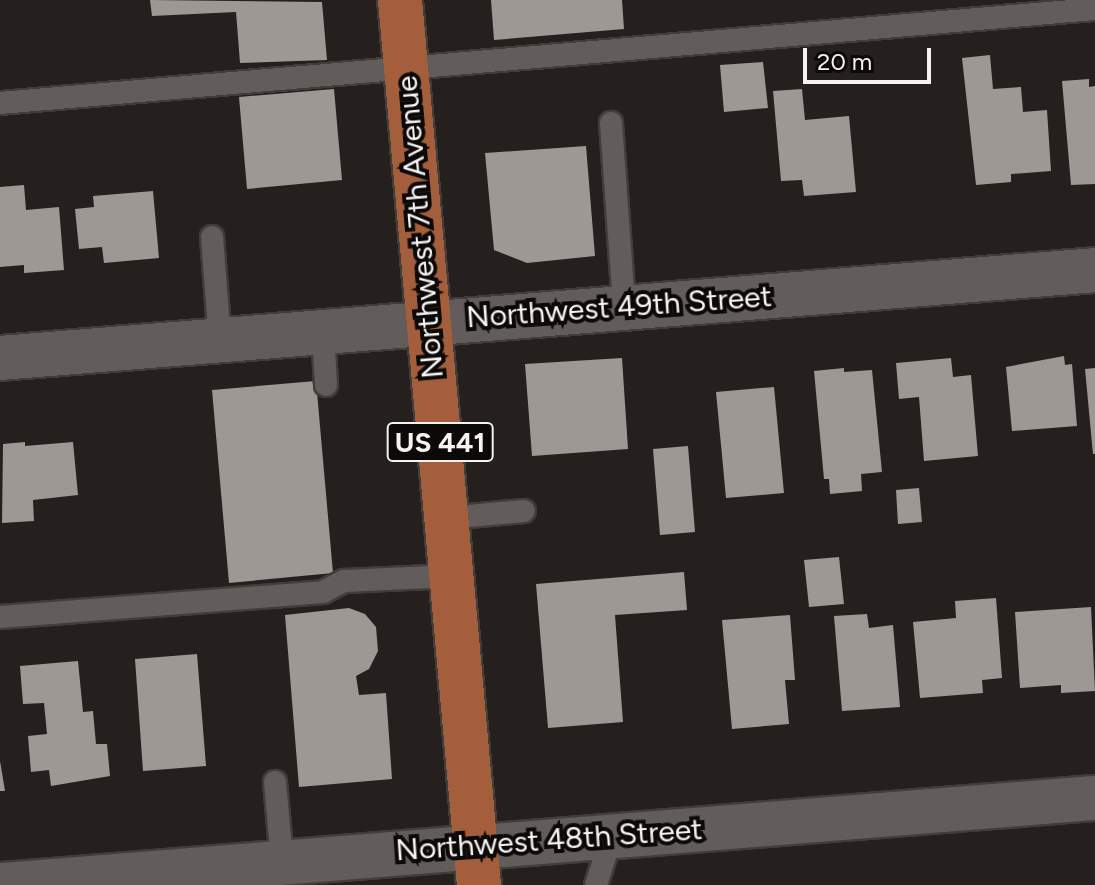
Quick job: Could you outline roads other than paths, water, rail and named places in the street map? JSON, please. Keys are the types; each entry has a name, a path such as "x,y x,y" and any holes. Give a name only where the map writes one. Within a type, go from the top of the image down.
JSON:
{"main road":[{"name":"Northwest 7th Avenue","path":"400,0 478,865"}],"street":[{"name":"Northwest 49th Street","path":"0,358 429,321 1095,270"},
{"name":"Northwest 48th Street","path":"3,885 282,860 478,865 612,835 1095,798"}],"lane":[{"path":"0,103 1095,9"},
{"path":"611,123 624,306"},
{"path":"212,237 220,341"},
{"path":"323,331 326,385"},
{"path":"447,518 524,511"},
{"path":"0,617 323,592 344,581 452,576"},
{"path":"275,782 282,860"},
{"path":"596,885 612,835"}]}
